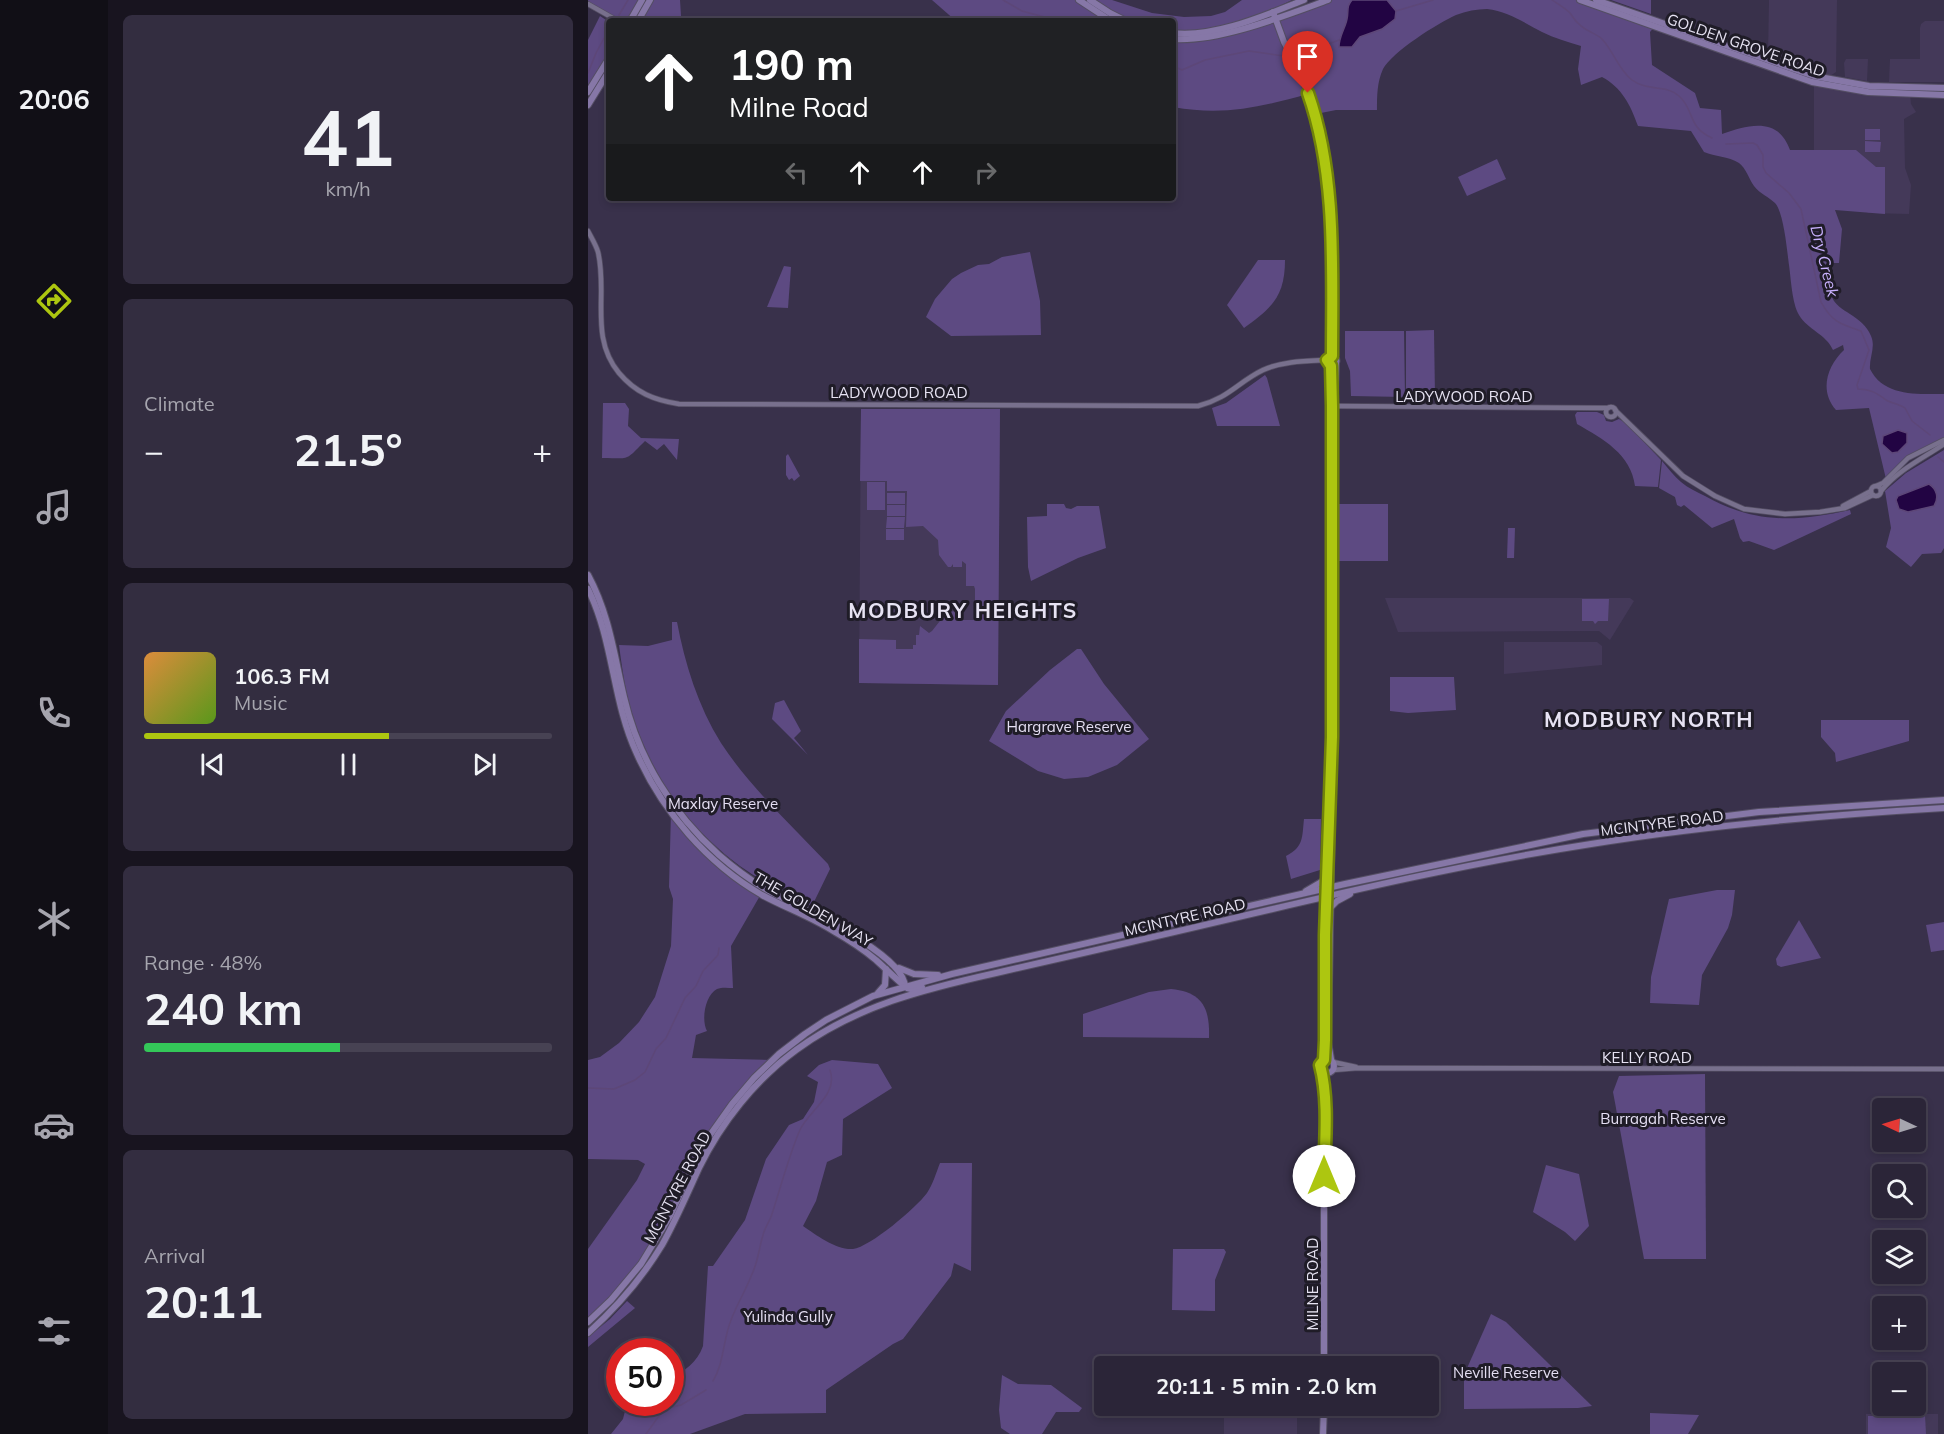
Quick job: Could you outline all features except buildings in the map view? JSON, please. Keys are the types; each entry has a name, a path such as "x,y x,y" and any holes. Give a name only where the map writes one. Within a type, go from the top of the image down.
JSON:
{"main road":[{"path":"632,18 642,0"},
{"path":"640,18 650,0"},
{"path":"1079,0 1106,18"},
{"path":"1090,0 1120,18"},
{"path":"1176,39 1206,38 1233,32 1304,0"},
{"path":"1176,33 1212,31 1328,0"},
{"name":"GOLDEN GROVE ROAD","path":"1580,0 1596,2 1814,76 1869,86 1944,88"},
{"name":"GOLDEN GROVE ROAD","path":"1596,2 1812,82 1868,92 1944,95"},
{"path":"1274,15 1316,114 1328,172 1331,362 1335,397 1332,406 1331,866 1326,918 1329,1071"},
{"path":"588,92 606,63"},
{"path":"588,105 606,76"},
{"name":"THE GOLDEN WAY","path":"588,575 610,628 631,722 658,782 683,818 711,847 745,876 839,926 890,967 905,987"},
{"name":"THE GOLDEN WAY","path":"588,589 607,640 627,731 656,789 685,829 719,863 761,894 836,932 890,967"},
{"path":"1328,888 1326,875 1331,774"},
{"name":"MCINTYRE ROAD","path":"588,1322 611,1300 645,1259 670,1216 710,1135 748,1084 779,1054 805,1034 826,1020 873,996 952,974 1345,884 1583,834 1759,812 1944,801"},
{"name":"MCINTYRE ROAD","path":"588,1333 628,1294 656,1255 715,1140 751,1092 783,1060 821,1033 848,1018 889,1001 958,981 1404,879 1586,844 1663,833 1944,808"},
{"path":"1331,866 1338,881 1345,884"},
{"path":"1297,895 1323,881 1326,875"},
{"path":"1330,908 1336,901 1361,889"},
{"path":"1328,897 1330,908 1329,1060"},
{"path":"785,899 791,910 803,908"},
{"path":"1310,901 1320,905 1326,918"},
{"path":"873,996 885,985 890,967 924,975 952,974"},
{"path":"889,1001 905,987 914,989 958,981"},
{"path":"1329,1060 1320,1065 1329,1071"},
{"name":"MILNE ROAD","path":"1323,1356 1325,1093 1329,1071"},
{"path":"1323,1434 1324,1416"}],"street":[{"path":"588,4 612,18"},
{"path":"602,13 607,18"},
{"name":"LADYWOOD ROAD","path":"588,231 597,250 600,270 600,325 604,347 611,364 634,389 663,401 679,404 1198,406 1218,400 1261,371 1279,364 1331,362"},
{"name":"LADYWOOD ROAD","path":"1332,406 1607,411"},
{"path":"1626,420 1609,417 1607,411 1611,407 1615,410 1626,420 1683,476 1697,486 1731,504 1760,512 1785,514 1820,512 1857,504 1872,493 1876,486 1883,483 1908,458 1944,442"},
{"path":"1613,417 1615,410"},
{"path":"1872,493 1878,496 1888,482 1944,442"},
{"path":"1876,486 1881,491"},
{"name":"KELLY ROAD","path":"1329,1060 1358,1068"},
{"name":"KELLY ROAD","path":"1329,1071 1358,1068 1944,1068"}],"shaded area":[{"path":"1352,0 1387,0 1396,11 1395,19 1382,29 1360,37 1352,47 1339,47 1348,7"},
{"path":"1769,0 1837,0 1836,72 1830,76 1768,55"},
{"path":"1925,21 1944,21 1944,82 1889,82 1890,59 1920,59 1920,28"},
{"path":"1846,59 1868,59 1867,81 1845,77"},
{"path":"1814,83 1910,94 1911,104 1916,112 1904,119 1905,168 1911,185 1909,214 1868,213 1814,151"},
{"path":"861,409 1000,409 998,685 859,683"},
{"path":"1898,430 1907,433 1907,443 1898,452 1892,453 1882,444 1883,436"},
{"path":"1929,484 1934,488 1936,494 1934,506 1908,512 1899,509 1896,500 1898,496"},
{"path":"1385,598 1630,598 1634,601 1610,640 1599,631 1398,632"},
{"path":"1504,642 1597,642 1602,646 1602,665 1504,674"},
{"path":"1866,1414 1926,1416 1926,1414 1938,1414 1938,1434 1866,1434"},
{"path":"1224,1416 1297,1416 1297,1434 1224,1434"}],"green space":[{"path":"588,0 642,0 632,18 613,18 588,4"},
{"path":"650,0 680,0 681,16 640,17"},
{"path":"932,0 1079,0 1106,18 953,18"},
{"path":"1093,0 1112,0 1152,13 1184,17 1211,16 1225,12 1242,0 1292,0 1235,22 1186,31 1176,31 1176,18 1124,18"},
{"path":"1328,0 1580,0 1655,26 1650,32 1652,65 1695,93 1700,108 1721,110 1722,134 1742,128 1761,126 1778,132 1785,139 1790,150 1856,150 1876,167 1885,167 1885,214 1835,210 1842,229 1839,263 1830,263 1831,293 1835,302 1862,323 1871,336 1873,344 1870,369 1876,378 1884,385 1902,392 1944,394 1944,440 1908,458 1886,479 1869,408 1836,410 1831,403 1827,379 1833,363 1844,350 1843,345 1833,350 1826,340 1807,325 1799,315 1793,298 1783,223 1775,203 1756,189 1739,163 1704,152 1691,131 1638,126 1624,97 1609,81 1602,77 1581,85 1578,69 1581,46 1561,40 1495,10 1468,11 1427,31 1388,62 1378,84 1377,110 1336,110 1316,114 1308,94 1242,109 1209,111 1176,108 1176,39 1206,38"},
{"path":"1611,0 1651,0 1651,14"},
{"path":"600,16 606,20 606,59 588,88 588,40"},
{"path":"1865,129 1880,129 1880,140 1865,140"},
{"path":"1865,141 1881,142 1880,152 1865,152"},
{"path":"1497,159 1506,179 1467,196 1458,177"},
{"path":"1030,252 1040,301 1041,335 951,336 926,317 935,299 952,279 961,273 1002,257"},
{"path":"1258,260 1285,260 1283,283 1269,307 1244,328 1227,305"},
{"path":"784,266 791,267 788,308 767,307"},
{"path":"1434,330 1435,397 1406,397 1406,331"},
{"path":"1345,331 1404,331 1405,397 1351,396 1350,371 1345,358"},
{"path":"1265,375 1280,426 1217,426 1212,408 1226,403"},
{"path":"603,403 625,403 629,409 628,426 641,438 679,439 677,460 664,444 657,450 645,441 634,453 626,457 602,458"},
{"path":"861,409 1000,409 998,685 859,683 859,639 896,640 896,649 913,649 920,626 929,633 947,612 957,611 958,620 975,620 975,589 974,586 966,586 966,564 962,561 962,567 953,567 953,564 948,567 939,555 938,540 923,526 906,527 907,491 887,491 887,481 860,481"},
{"path":"1577,412 1597,412 1604,415 1606,421 1612,422 1619,419 1626,423 1661,460 1658,487 1635,486 1628,465 1622,456 1606,442 1577,424 1575,415"},
{"path":"1944,450 1944,548 1941,553 1922,554 1911,567 1886,547 1891,528 1885,491 1906,473"},
{"path":"788,454 800,476 794,481 792,478 789,480 786,475 786,456"},
{"path":"1662,461 1687,486 1741,512 1776,518 1812,517 1850,510 1851,514 1774,550 1749,541 1743,542 1734,519 1712,528 1684,505 1681,507 1677,505 1675,497 1659,488"},
{"path":"867,482 885,482 885,510 867,510"},
{"path":"887,493 905,493 905,504 887,504"},
{"path":"1047,504 1064,504 1066,508 1071,509 1077,506 1099,506 1106,548 1078,558 1031,581 1028,567 1027,517 1047,516"},
{"path":"1339,504 1388,504 1388,561 1339,561"},
{"path":"887,505 905,505 905,516 887,516"},
{"path":"887,517 905,517 904,528 886,528"},
{"path":"1508,528 1515,528 1514,558 1507,558"},
{"path":"886,529 904,529 904,540 886,540"},
{"path":"1582,599 1609,599 1608,621 1598,621 1595,624 1593,621 1582,621"},
{"name":"Maxlay Reserve","path":"672,622 677,622 693,684 721,743 758,790 828,864 830,869 812,906 752,874 719,849 686,816 672,797 649,756 632,712 619,645 648,646 672,640"},
{"name":"Hargrave Reserve","path":"1077,649 1081,649 1104,684 1149,739 1117,765 1088,777 1064,779 1038,771 989,741 1006,711 1050,670"},
{"path":"1390,677 1454,677 1456,710 1408,713 1390,711"},
{"path":"784,700 801,731 794,738 808,755 772,719 775,703"},
{"path":"1821,720 1909,720 1909,741 1836,762 1835,753 1821,737"},
{"path":"671,812 709,855 761,894 731,946 733,988 717,989 707,1002 704,1021 707,1031 696,1035 692,1058 773,1060 719,1121 670,1216 641,1264 588,1322 588,1249 637,1180 645,1164 638,1160 588,1159 588,1060 600,1057 619,1043 639,1022 655,997 671,946 673,899 669,887"},
{"path":"1304,819 1321,819 1320,870 1291,879 1286,856 1299,845"},
{"path":"1717,890 1735,890 1732,915 1728,928 1702,975 1699,1005 1650,1003 1651,977 1669,899"},
{"path":"1799,920 1821,958 1781,967 1777,965 1776,959"},
{"path":"1944,922 1944,950 1931,952 1926,925"},
{"path":"1171,989 1191,994 1202,1004 1208,1019 1209,1038 1083,1037 1083,1014 1149,992"},
{"name":"Yulinda Gully","path":"832,1060 878,1064 892,1088 843,1119 842,1155 827,1162 816,1201 803,1226 840,1247 853,1249 861,1247 892,1226 921,1200 931,1186 940,1163 972,1163 971,1271 954,1263 951,1276 903,1339 826,1390 826,1413 745,1414 690,1434 611,1434 624,1416 684,1416 684,1370 690,1366 703,1346 708,1266 713,1266 745,1220 766,1159 789,1125 803,1119 814,1102 818,1082 807,1076 819,1065"},
{"name":"Burragah Reserve","path":"1705,1074 1706,1259 1644,1259 1613,1092 1619,1076"},
{"path":"1546,1165 1579,1174 1589,1226 1575,1241 1533,1212"},
{"path":"1173,1249 1224,1249 1226,1252 1215,1280 1215,1311 1172,1310"},
{"path":"627,1301 635,1308 588,1347 588,1337"},
{"name":"Neville Reserve","path":"1491,1314 1506,1322 1592,1406 1464,1409 1464,1375"},
{"path":"1002,1375 1018,1384 1051,1385 1082,1408 1079,1412 1056,1412 1042,1434 1010,1434 1001,1428 999,1410"},
{"path":"1650,1413 1699,1415 1688,1434 1650,1434"},
{"path":"1868,1416 1925,1416 1926,1434 1868,1434"}],"waterway":[{"path":"619,15 628,0"},
{"name":"Dry Creek","path":"1003,0 1022,11 1048,18"},
{"name":"Dry Creek","path":"1396,11 1433,0"},
{"name":"Dry Creek","path":"1552,0 1568,11 1581,26 1602,39 1623,71 1632,80 1644,86 1674,92 1679,96 1684,101 1695,124 1704,134 1712,138"},
{"path":"588,73 606,35"},
{"name":"Dry Creek","path":"1295,57 1339,40"},
{"name":"Dry Creek","path":"1176,67 1182,70 1205,60 1249,51 1290,57"},
{"name":"Dry Creek","path":"1726,144 1753,143 1757,145 1763,155 1763,167 1766,173 1789,193 1801,209 1821,302 1837,321 1861,331 1869,350 1857,385 1858,389 1873,392 1905,408 1912,421 1930,435"},
{"name":"Dry Creek","path":"1938,457 1944,462"},
{"path":"588,1088 614,1089 635,1080 645,1072 656,1049 666,1038 685,998 696,986 703,971 718,955 719,948"},
{"path":"713,1381 719,1367 728,1328 754,1269 764,1232 795,1142 803,1124 821,1103 830,1088 832,1079 830,1070"},
{"path":"646,1434 664,1409 681,1405 706,1390"}],"district":[{"name":"MODBURY HEIGHTS","path":"963,610"},
{"name":"MODBURY NORTH","path":"1649,719"}],"route":[{"path":"1308,93 1316,114 1328,172 1332,320 1332,356 1327,360 1331,366 1332,406 1332,737 1325,935 1325,1040 1324,1060 1320,1065 1324,1072 1325,1093 1324,1176"}]}
